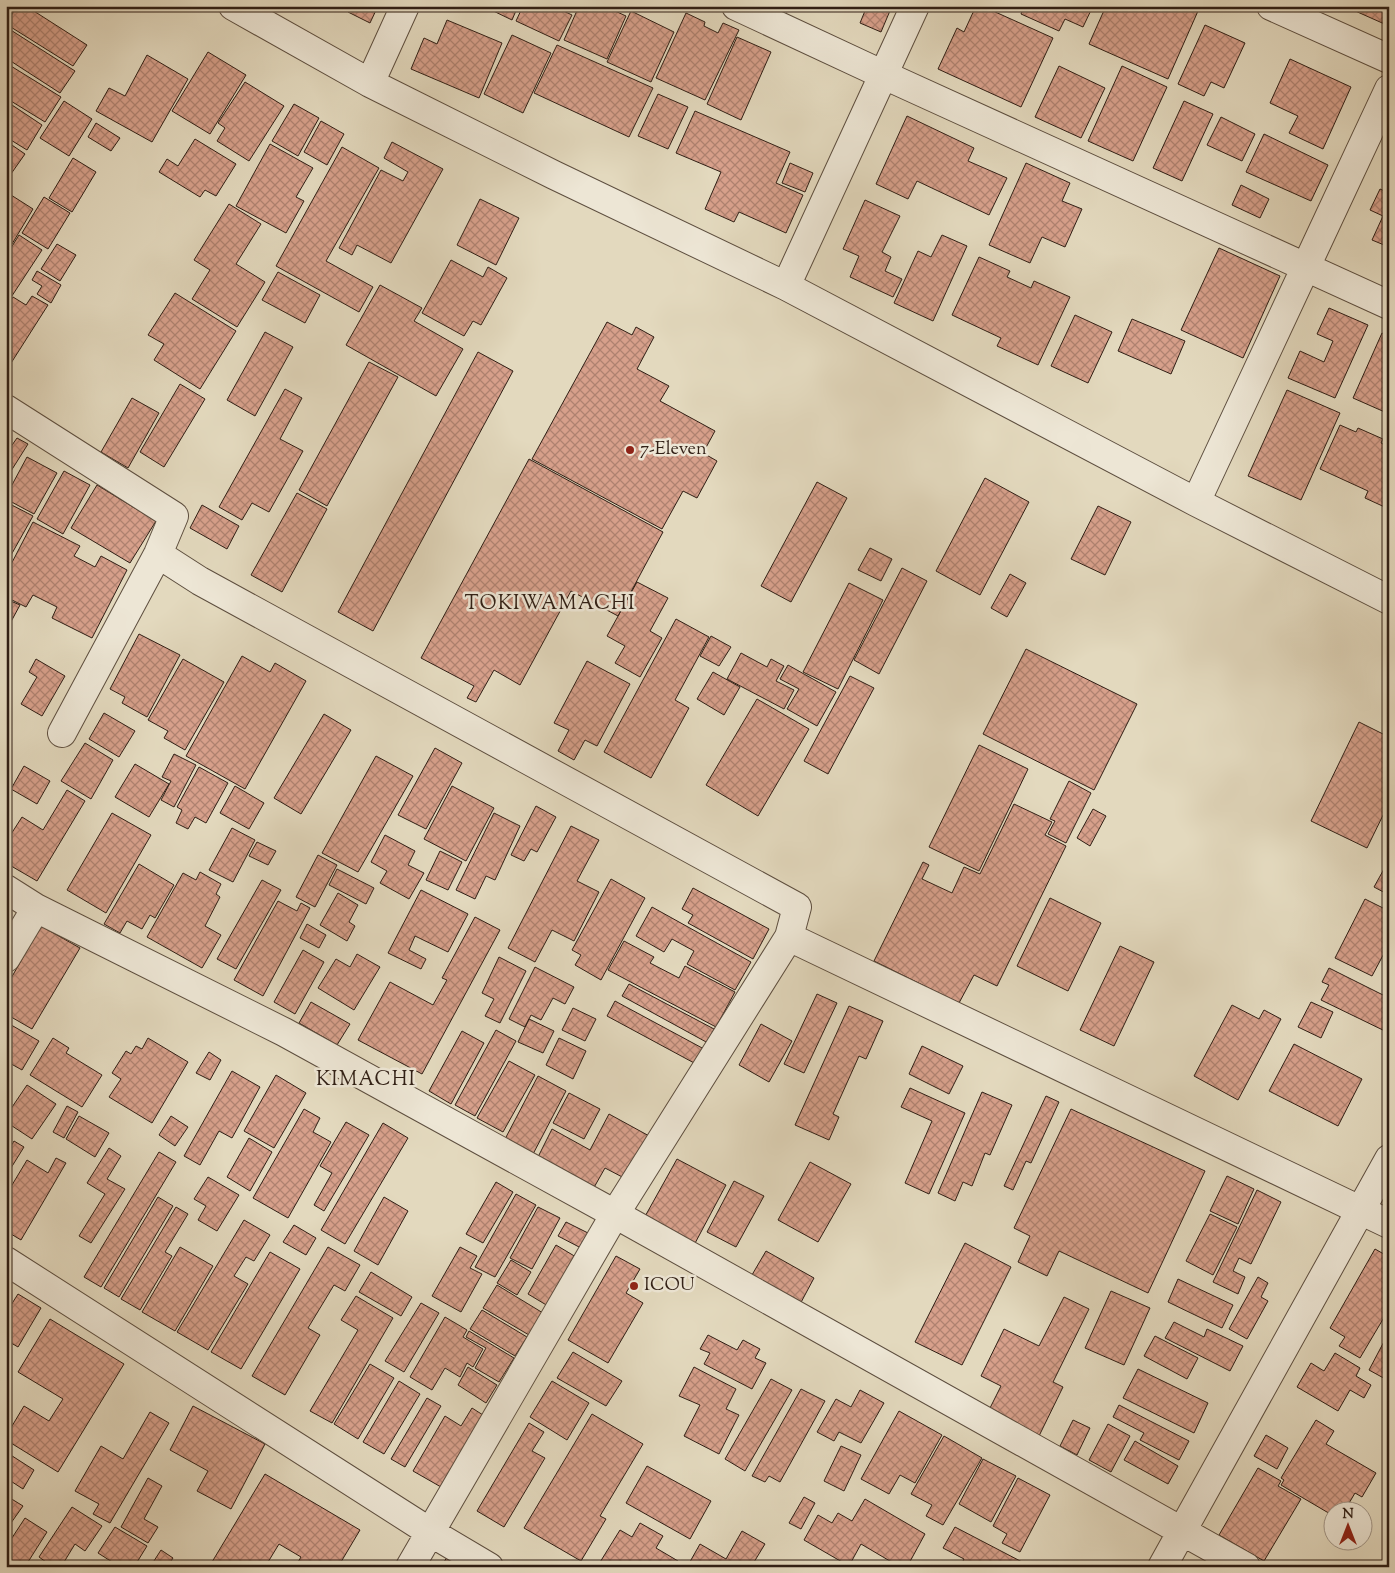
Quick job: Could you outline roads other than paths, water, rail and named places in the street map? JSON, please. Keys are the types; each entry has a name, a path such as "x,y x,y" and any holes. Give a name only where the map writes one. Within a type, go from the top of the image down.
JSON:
{"street":[{"path":"233,6 370,83 554,175 786,286 1196,502 1389,600"},
{"path":"370,83 405,6"},
{"path":"736,6 1389,305"},
{"path":"786,286 915,6"},
{"path":"1271,6 1389,59"},
{"path":"1196,502 1389,89"},
{"path":"6,409 174,516 158,554 62,733"},
{"path":"158,554 200,581 797,906 790,937 614,1214 410,1567"},
{"path":"6,889 36,908 284,1032 1246,1567"},
{"path":"6,958 36,908"},
{"path":"790,937 1389,1224"},
{"path":"1162,1567 1389,1159"},
{"path":"6,1261 430,1532 489,1567"}],"place":[{"name":"7-Eleven","path":"630,450"},
{"name":"ICOU","path":"634,1286"}],"district":[{"name":"TOKIWAMACHI","path":"550,604"},
{"name":"KIMACHI","path":"366,1080"}]}
